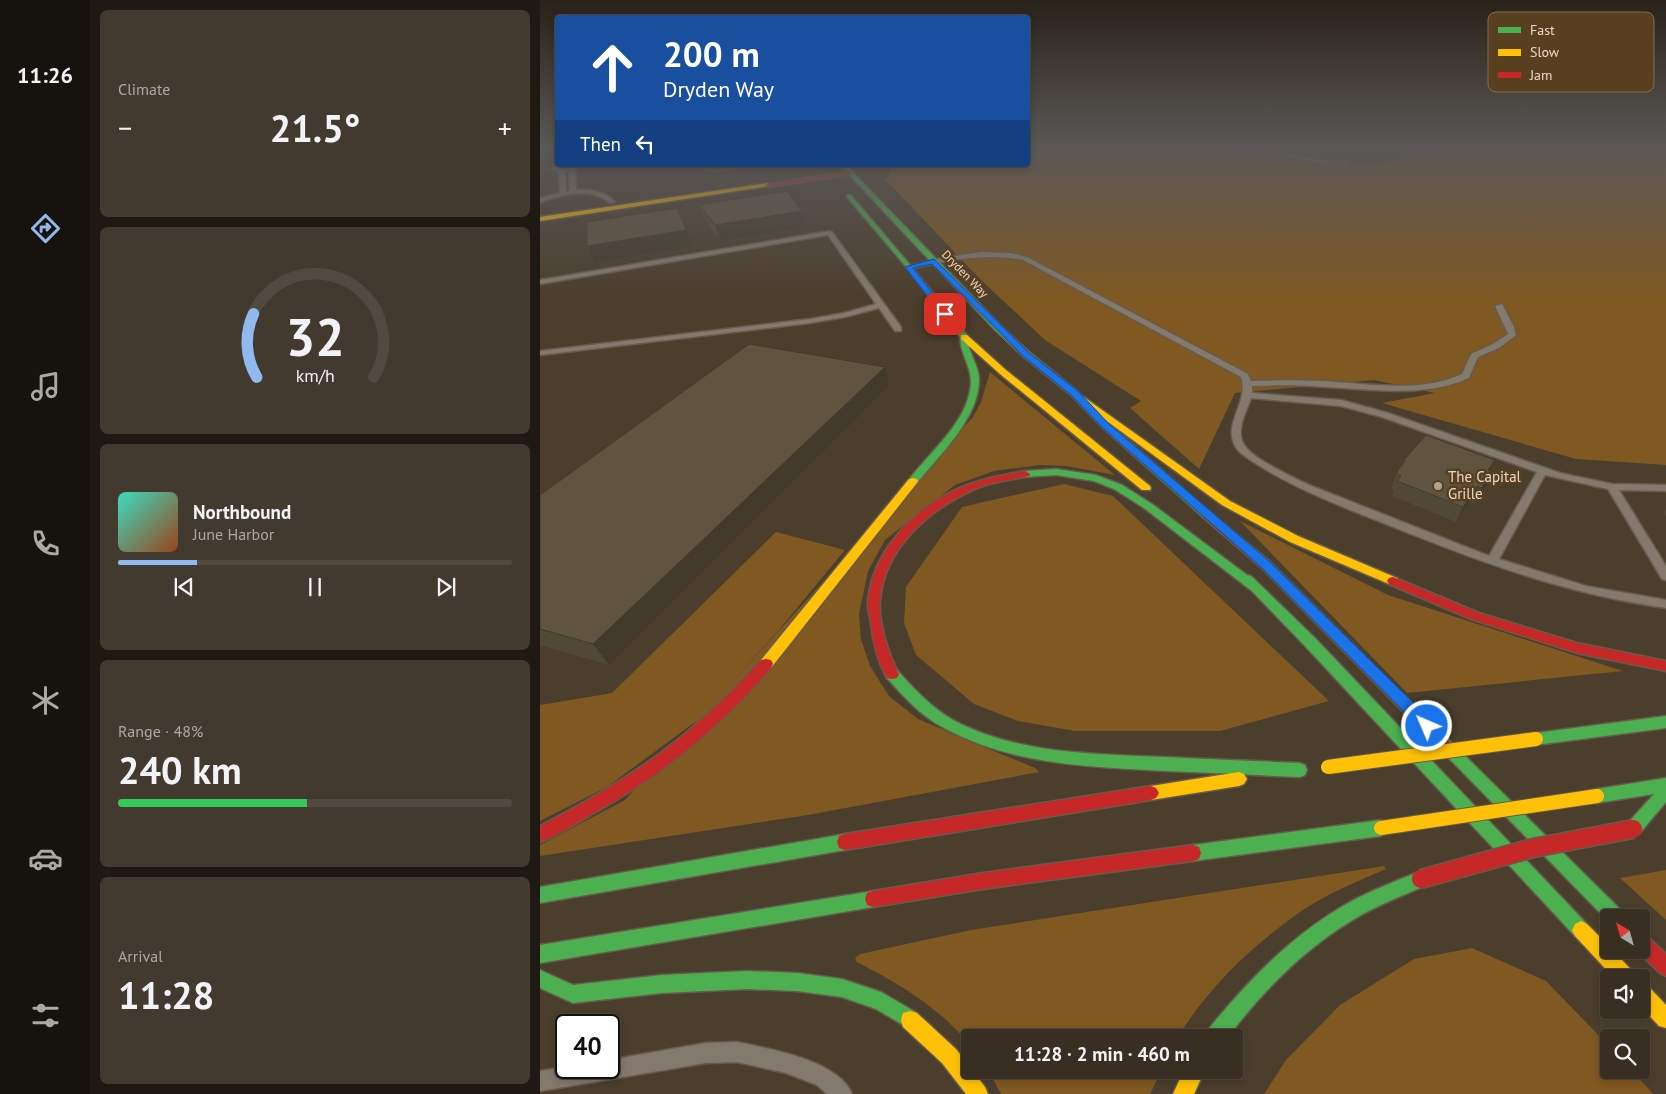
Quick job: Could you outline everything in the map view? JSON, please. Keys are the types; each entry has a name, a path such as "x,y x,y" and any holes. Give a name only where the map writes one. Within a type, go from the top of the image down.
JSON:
{"main road":[{"path":"540,212 647,198"},
{"path":"540,219 686,198"},
{"path":"850,198 909,267 964,337 1003,372 1155,496 1260,592 1618,969"},
{"name":"Dryden Way","path":"874,198 1019,348 1074,393"},
{"path":"540,834 638,780 679,751 744,692 954,430 972,399 975,386 975,373 962,347 964,337"},
{"path":"1074,393 1226,503 1294,539 1484,619 1578,648 1666,666"},
{"path":"1074,393 1106,426 1266,565 1608,909"},
{"path":"1260,592 1118,485 1078,474 1028,472 997,477 961,490 941,501 911,525 887,555 879,574 874,594 873,625 886,665 911,697 933,714 959,728 1003,745 1086,761 1314,768"},
{"path":"540,895 830,844 1314,768 1666,722"},
{"path":"540,954 983,882 1380,828 1666,785"},
{"path":"1221,1029 1243,1000 1285,959 1326,926 1368,902 1422,879 1533,848 1633,829 1666,791"},
{"path":"1650,951 1666,967"},
{"path":"540,979 573,994 662,984 746,980 797,982 842,988 881,1001 915,1023 949,1056 978,1094"},
{"path":"1650,1002 1666,1019"},
{"path":"1183,1094 1190,1079"}],"lane":[{"path":"609,198 612,202"},
{"path":"540,282 830,233 898,329"},
{"path":"909,267 983,254 1009,254 1024,258 1245,376 1250,384 1248,396 1234,428 1235,437 1240,448 1280,476 1492,561 1593,592 1666,604"},
{"path":"540,353 810,322 845,316 880,305"},
{"path":"1250,384 1307,383 1356,387 1448,385 1466,376 1474,356 1496,346 1512,335 1499,306"},
{"path":"1248,396 1341,403 1385,415 1571,480 1612,487 1666,488"},
{"path":"1492,561 1542,471"},
{"path":"1612,487 1666,576"},
{"path":"540,1081 706,1053 737,1052 786,1063 824,1078 842,1094"}],"shaded area":[{"path":"903,198 1666,198 1666,465 1576,459 1382,403 1435,393 1374,380 1235,393 1199,469 1130,408 1141,401 1045,340 980,279"},
{"path":"990,372 1115,475 1066,466 1040,465 994,471 955,485 885,540 868,571 859,614 861,639 870,666 889,696 918,719 1035,768 1039,772 808,815 540,856 540,845 625,800 973,417 981,402"},
{"path":"1064,484 1113,496 1329,701 1220,731 1075,731 1018,721 974,704 916,655 904,623 906,587 962,507"},
{"path":"1240,521 1388,595 1623,671 1407,693"},
{"path":"776,532 845,550 778,631 698,720 607,787 540,821 540,705 612,693"},
{"path":"1384,866 1386,869 1340,889 1307,907 1280,927 1231,970 1203,1002 1183,1029 961,1029 961,1034 932,1008 903,988 857,962 855,958 860,954 971,930"},
{"path":"1666,870 1666,920 1620,878"},
{"path":"1472,948 1546,981 1600,1037 1600,1079 1640,1079 1653,1094 1264,1094 1286,1060 1340,1005 1414,959"},
{"path":"993,1079 1158,1079 1150,1094 1001,1094"}],"building":[{"path":"743,198 792,198 802,211 715,225 699,205"},
{"path":"677,208 686,230 587,246 587,222"},
{"path":"749,344 885,367 593,644 540,629 540,495"},
{"name":"The Capital Grille","path":"1426,435 1495,460 1488,470 1493,472 1481,488 1477,486 1463,507 1397,481 1401,476 1396,473 1405,461 1403,461"}],"traffic: fast":[{"path":"851,198 909,267 964,337"},
{"path":"874,198 998,328 1026,354 1074,393 1106,426 1207,515"},
{"path":"913,481 952,434 969,407 975,381 965,349 964,337"},
{"path":"1025,474 1056,472 1096,478 1118,487 1148,506 1260,591"},
{"path":"1247,579 1310,642 1581,930"},
{"path":"892,674 917,702 947,723 981,739 1017,749 1093,760 1300,770"},
{"path":"1536,739 1666,722"},
{"path":"1443,743 1608,909"},
{"path":"1597,796 1666,785"},
{"path":"1633,829 1666,791"},
{"path":"1193,853 1381,828"},
{"path":"540,895 845,842"},
{"path":"1221,1029 1247,998 1283,961 1323,929 1368,902 1421,879"},
{"path":"540,954 873,899"},
{"path":"540,979 573,994 662,984 747,980 797,982 842,988 881,1001 910,1020"}],"traffic: slow":[{"path":"540,219 680,198"},
{"path":"964,337 1003,372 1146,488"},
{"path":"1074,393 1226,503 1294,539 1393,581"},
{"path":"766,664 913,481"},
{"path":"1328,767 1536,739"},
{"path":"1151,793 1239,779"},
{"path":"1381,828 1597,796"},
{"path":"1581,930 1618,969"},
{"path":"1650,1002 1666,1019"},
{"path":"910,1020 949,1056 978,1094"},
{"path":"1183,1094 1190,1079"}],"traffic: jam":[{"path":"892,674 882,650 874,601 880,575 891,552 907,531 927,512 950,497 974,486 1000,478 1025,474"},
{"path":"1207,515 1266,565 1443,743"},
{"path":"1393,581 1475,616 1577,648 1666,666"},
{"path":"540,834 604,800 634,781 690,740 742,692 766,664"},
{"path":"845,842 1151,793"},
{"path":"1421,879 1533,848 1633,829"},
{"path":"873,899 983,881 1193,853"},
{"path":"1650,951 1666,967"}],"place":[{"name":"The Capital Grille","path":"1438,486"}],"route":[{"path":"945,314 909,267 934,262 1026,354 1074,393 1106,426 1164,478 1225,528 1266,565 1427,726"}]}
